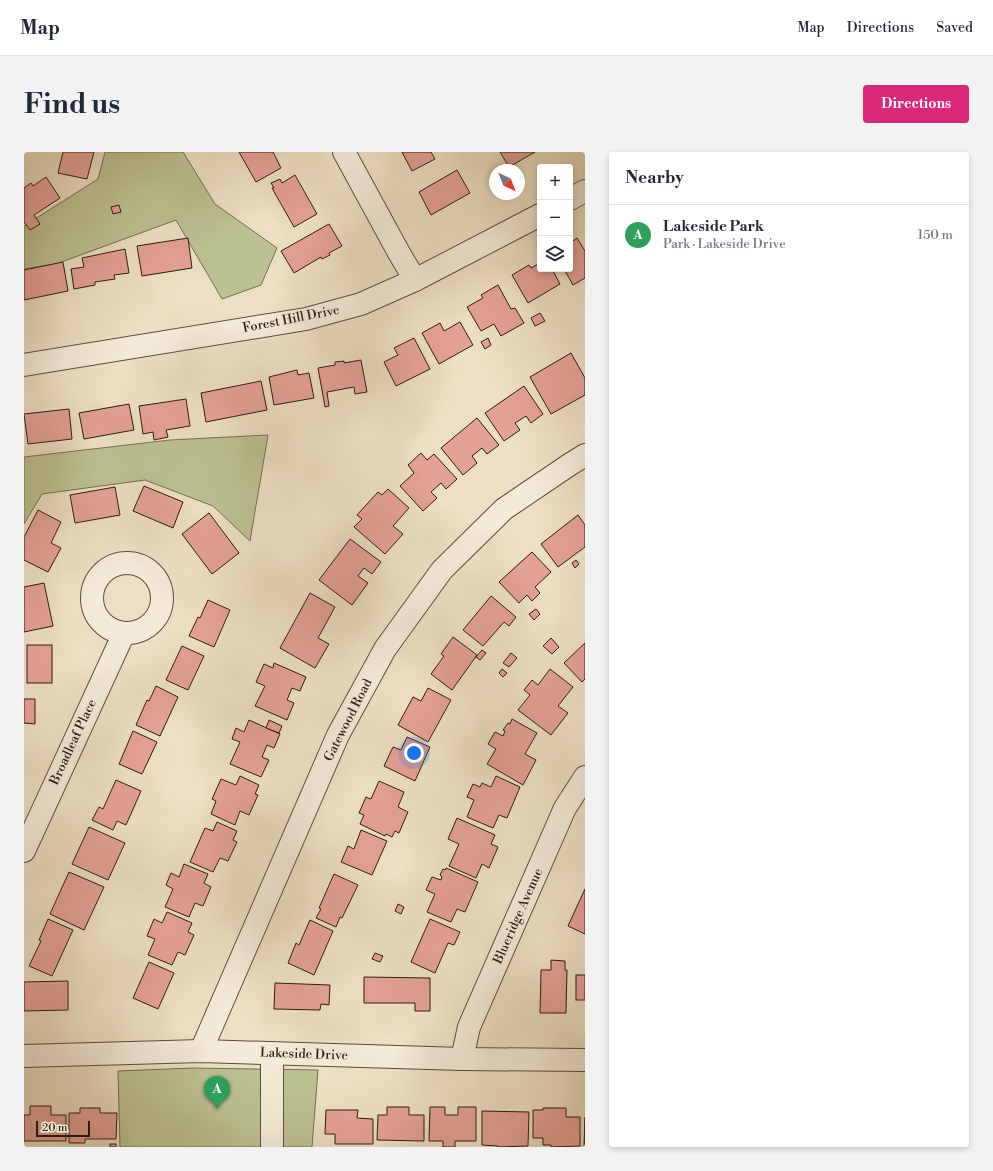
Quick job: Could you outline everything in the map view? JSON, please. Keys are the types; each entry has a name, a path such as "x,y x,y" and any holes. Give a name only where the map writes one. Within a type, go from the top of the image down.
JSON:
{"street":[{"path":"344,152 415,280"},
{"path":"573,197 585,191"},
{"name":"Forest Hill Drive","path":"24,365 306,319 361,304 415,280 537,217"},
{"name":"Gatewood Road","path":"201,1051 338,735 385,649 442,570 504,509 569,465 585,456"},
{"name":"Broadleaf Place","path":"24,851 29,825 124,633"},
{"name":"Blueridge Avenue","path":"462,1059 469,1027 565,808 585,777"},
{"name":"Lakeside Drive","path":"24,1056 201,1051 462,1059 585,1060"},
{"path":"272,1054 272,1147"}],"green space":[{"path":"105,152 183,152 215,204 277,248 261,285 222,299 176,220 56,264 24,269 24,226 98,179"},
{"path":"268,435 250,541 213,506 145,480 42,494 24,524 24,457 170,440"},
{"path":"193,1068 318,1070 312,1147 120,1147 118,1071"}],"building":[{"path":"63,152 94,152 87,179 58,173"},
{"path":"239,152 273,152 281,168 256,182"},
{"path":"402,152 431,152 435,159 412,171"},
{"path":"500,152 535,152 514,164 507,164"},
{"path":"457,170 470,193 431,215 419,192"},
{"path":"295,175 317,214 294,227 272,188 274,188 271,183 280,179 282,183"},
{"path":"46,177 60,198 34,215 40,224 30,230 24,222 24,188 31,183 33,186"},
{"path":"119,205 121,212 113,214 111,207"},
{"path":"329,224 342,246 329,253 330,255 322,259 321,257 294,273 281,251"},
{"path":"188,238 192,268 142,276 137,246"},
{"path":"577,238 585,251 585,278 573,285 566,272 573,272 573,241"},
{"path":"125,249 129,273 114,275 115,279 95,282 95,285 74,289 71,269 84,267 82,258"},
{"path":"63,262 68,291 24,300 24,270"},
{"path":"529,265 531,268 537,265 537,272 554,272 560,284 528,303 512,275"},
{"path":"498,285 511,309 515,308 524,323 501,336 494,324 481,331 467,307 483,298 481,295"},
{"path":"540,313 545,321 535,326 531,318"},
{"path":"460,322 473,345 439,364 422,333 440,323 444,331"},
{"path":"414,338 430,369 396,386 384,362 398,355 394,348"},
{"path":"488,338 491,345 485,349 481,342"},
{"path":"571,353 585,378 585,395 551,414 530,377"},
{"path":"361,360 367,392 355,394 354,387 327,392 329,406 325,407 318,368 335,365 335,362 344,361 344,363"},
{"path":"297,370 298,375 309,373 314,398 274,405 269,377"},
{"path":"261,381 267,410 206,422 201,393"},
{"path":"524,386 543,414 531,423 526,416 515,423 520,430 504,441 485,413"},
{"path":"186,399 190,426 166,430 168,437 154,440 153,432 143,434 139,406"},
{"path":"129,404 134,430 84,439 79,413"},
{"path":"69,409 72,439 28,444 24,414"},
{"path":"477,418 499,445 487,454 482,448 472,456 477,463 463,475 441,448"},
{"path":"421,453 427,460 434,454 457,479 446,489 441,483 431,492 437,498 423,511 400,486 414,473 408,465"},
{"path":"144,486 183,502 173,528 133,511"},
{"path":"115,487 120,515 75,523 70,495"},
{"path":"388,489 409,508 393,526 403,534 385,554 354,527 362,519 357,515 378,492 382,495"},
{"path":"38,510 61,522 51,543 61,548 48,572 24,560 24,537"},
{"path":"209,513 239,553 212,574 182,534"},
{"path":"578,515 585,525 585,547 558,567 541,544"},
{"path":"350,539 381,562 372,574 364,568 358,576 368,583 352,605 319,580"},
{"path":"532,552 551,572 535,587 540,593 532,601 527,595 519,603 499,582"},
{"path":"576,560 579,564 575,568 572,563"},
{"path":"44,583 53,626 24,632 24,587"},
{"path":"310,593 335,607 318,638 329,644 315,668 280,648"},
{"path":"491,596 516,617 509,626 504,622 483,646 463,630"},
{"path":"208,600 230,610 214,647 189,636 198,617 200,618"},
{"path":"536,609 540,614 534,620 529,614"},
{"path":"453,637 477,655 452,690 431,674 444,656 441,654"},
{"path":"551,638 559,647 552,654 543,646"},
{"path":"585,643 585,679 582,682 564,663"},
{"path":"27,645 52,645 52,683 27,683"},
{"path":"182,646 204,656 188,690 166,680"},
{"path":"482,650 486,653 480,660 476,657"},
{"path":"511,653 517,658 509,667 503,663"},
{"path":"274,663 306,677 300,691 292,688 287,700 294,703 287,720 255,706 265,686 256,682 264,664 273,668"},
{"path":"502,669 507,673 503,677 499,673"},
{"path":"550,669 573,687 558,706 568,713 551,735 518,710 530,695 524,690 532,680 538,685"},
{"path":"156,686 178,697 160,736 136,725 147,700 149,701"},
{"path":"428,688 451,700 428,742 398,725 413,697 421,701"},
{"path":"24,699 35,699 35,724 24,723"},
{"path":"512,719 537,733 525,754 536,760 523,785 487,764 496,749 488,744 495,732 503,736 505,731 503,730 508,723 510,724"},
{"path":"249,720 280,734 274,748 267,745 262,757 269,760 261,777 230,764 240,742 232,739 236,728 244,732"},
{"path":"269,720 282,726 279,733 266,728"},
{"path":"133,731 157,742 142,774 119,764"},
{"path":"407,737 430,747 415,781 384,766 393,747 401,750"},
{"path":"240,776 259,785 255,794 258,795 249,815 240,811 235,825 211,814 216,801 212,799 221,779 236,785"},
{"path":"496,776 520,787 507,818 499,815 493,828 467,817 474,800 467,797 473,784 480,787 482,783 491,787"},
{"path":"116,780 141,791 126,825 117,821 113,830 92,820 99,807 103,809"},
{"path":"379,781 404,792 398,807 408,812 399,833 395,831 392,837 386,834 385,836 360,824 364,815 359,813 366,797 371,799"},
{"path":"457,818 495,835 491,844 498,847 489,868 482,864 476,878 449,866 459,844 448,839"},
{"path":"217,822 237,831 233,840 237,842 228,861 220,858 213,872 190,862 205,828 213,831"},
{"path":"89,827 125,843 108,880 72,864"},
{"path":"361,830 387,841 372,875 341,862 348,846 354,849"},
{"path":"184,864 208,874 204,883 211,887 203,906 195,903 189,917 165,907 173,889 166,885 171,873 179,877"},
{"path":"446,868 478,882 465,912 457,909 451,922 427,912 435,894 426,890 432,877 441,880 442,877 440,875 443,869 445,870"},
{"path":"69,872 104,887 84,930 50,914"},
{"path":"334,874 358,885 336,927 316,918 321,909 319,908"},
{"path":"585,889 585,934 568,926"},
{"path":"398,904 404,907 401,914 395,911"},
{"path":"167,912 192,923 188,932 194,935 185,955 178,952 172,965 148,955 155,939 147,936 154,919 162,923"},
{"path":"48,919 73,930 52,976 29,966 41,941 39,940"},
{"path":"430,919 460,932 454,945 448,943 435,973 411,962"},
{"path":"310,920 333,931 314,975 288,963 296,943 299,945"},
{"path":"375,953 383,956 380,962 372,959"},
{"path":"551,960 565,961 565,970 567,970 566,1013 540,1013 541,970 551,970"},
{"path":"149,962 174,973 158,1009 133,998"},
{"path":"576,975 585,975 585,1000 576,1000"},
{"path":"364,977 430,978 430,1011 415,1011 415,1003 364,1003"},
{"path":"68,981 68,1010 24,1011 24,982"},
{"path":"275,983 330,985 329,1005 321,1004 320,1010 274,1009"},
{"path":"30,1106 51,1106 51,1115 66,1115 66,1141 24,1141 24,1115 30,1115"},
{"path":"387,1107 409,1107 409,1115 424,1115 424,1141 377,1140 378,1115 387,1115"},
{"path":"430,1107 445,1107 445,1115 458,1115 458,1107 476,1107 476,1141 455,1141 455,1147 443,1147 443,1141 429,1141"},
{"path":"80,1108 100,1108 100,1113 117,1113 116,1139 85,1139 85,1143 69,1143 69,1113 80,1113"},
{"path":"543,1108 566,1108 566,1117 580,1117 580,1146 551,1147 551,1145 543,1145 543,1138 533,1138 533,1110 543,1110"},
{"path":"326,1110 358,1110 357,1118 373,1119 373,1144 335,1144 335,1134 325,1134"},
{"path":"482,1111 529,1112 528,1146 498,1147 482,1145"},
{"path":"585,1117 585,1146 584,1146"},
{"path":"110,1144 116,1144 116,1147 110,1147"}],"place":[{"name":"Lakeside Park","path":"217,1109"}]}
